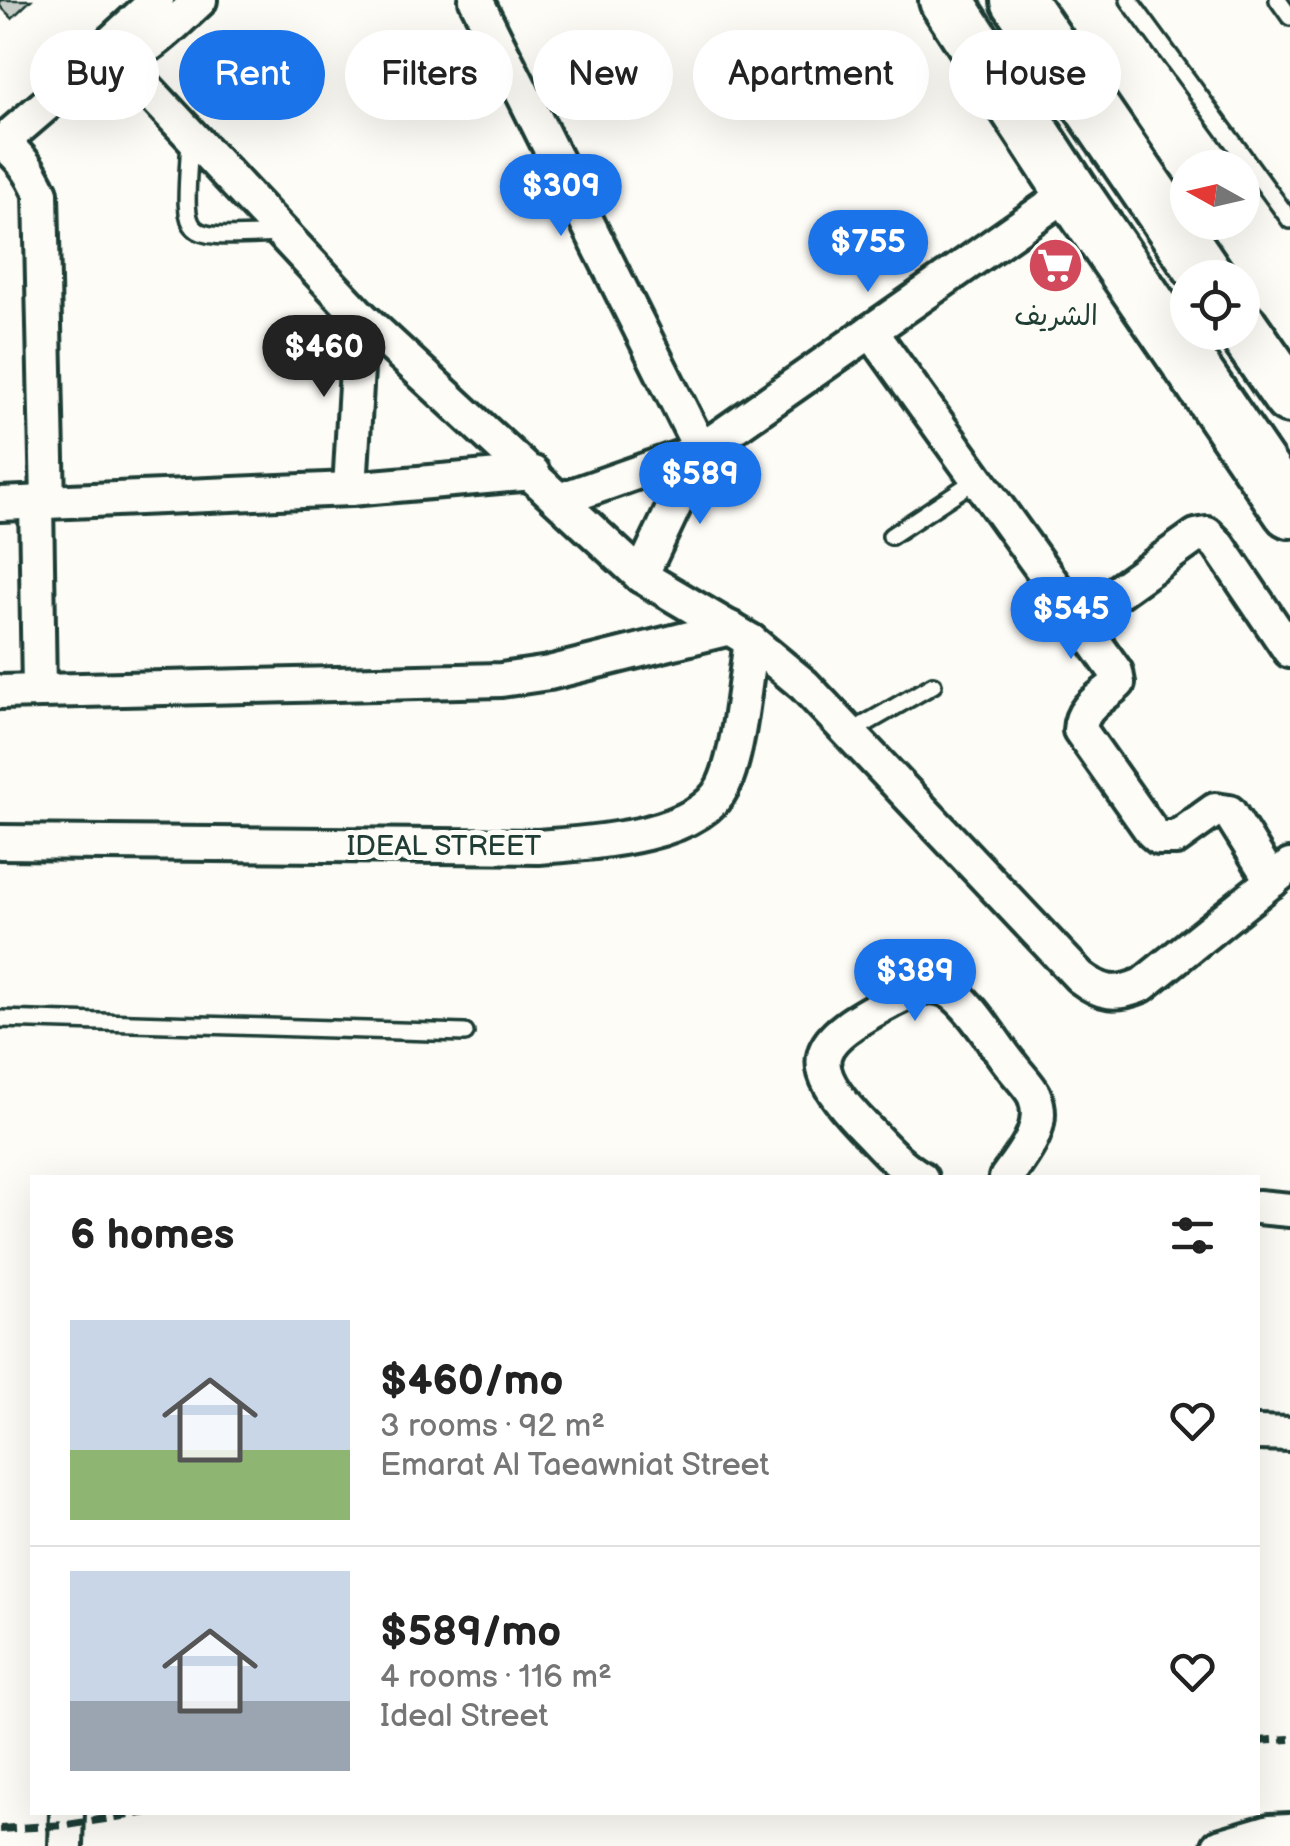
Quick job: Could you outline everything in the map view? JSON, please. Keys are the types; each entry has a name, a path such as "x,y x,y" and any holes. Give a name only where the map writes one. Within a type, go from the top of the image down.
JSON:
{"highway":[{"path":"946,0 1070,191 1290,511"},
{"path":"1018,0 1196,260"},
{"path":"1257,350 1290,397"}],"street":[{"path":"131,30 157,0"},
{"path":"159,36 200,0"},
{"path":"476,0 701,450"},
{"path":"159,105 360,316 642,576 741,634 804,686 852,732 1080,977 1098,991 1121,994 1142,986 1281,873 1229,812 1215,810 1176,838 1158,838 1152,832 1080,730 1080,719 1086,710 1114,688 1118,677 871,331"},
{"path":"30,120 1,143 26,164 41,193 39,691"},
{"path":"562,499 701,450 1070,191"},
{"path":"350,489 360,316"},
{"path":"642,576 701,450"},
{"path":"0,504 350,489 533,473"},
{"path":"1078,620 1196,536 1207,534 1290,651"},
{"path":"0,692 501,680 741,634"},
{"name":"IDEAL STREET","path":"0,842 538,847 620,838 686,822 707,808 723,788 731,763 741,634"},
{"path":"915,1175 839,1101 826,1082 823,1061 830,1040 846,1025 918,987 932,986 958,996 1034,1096 1036,1127 1031,1143 1008,1175"},
{"path":"1260,1207 1290,1210"},
{"path":"1260,1433 1290,1434"},
{"path":"66,1846 68,1815"},
{"path":"1220,1846 1270,1831 1290,1830"}],"lane":[{"path":"1129,0 1290,220"},
{"path":"1278,0 1290,16"},
{"path":"190,136 186,210 189,224 197,233 210,237 282,234"},
{"path":"891,536 977,479"},
{"path":"852,732 933,685"},
{"path":"0,1018 465,1032"}],"building":[{"path":"0,0 31,0 12,18 0,6"}],"railway":[{"path":"1260,1741 1290,1739"},
{"path":"0,1829 67,1825 129,1815"}],"place":[{"name":"الشريف","path":"1056,265"}]}
